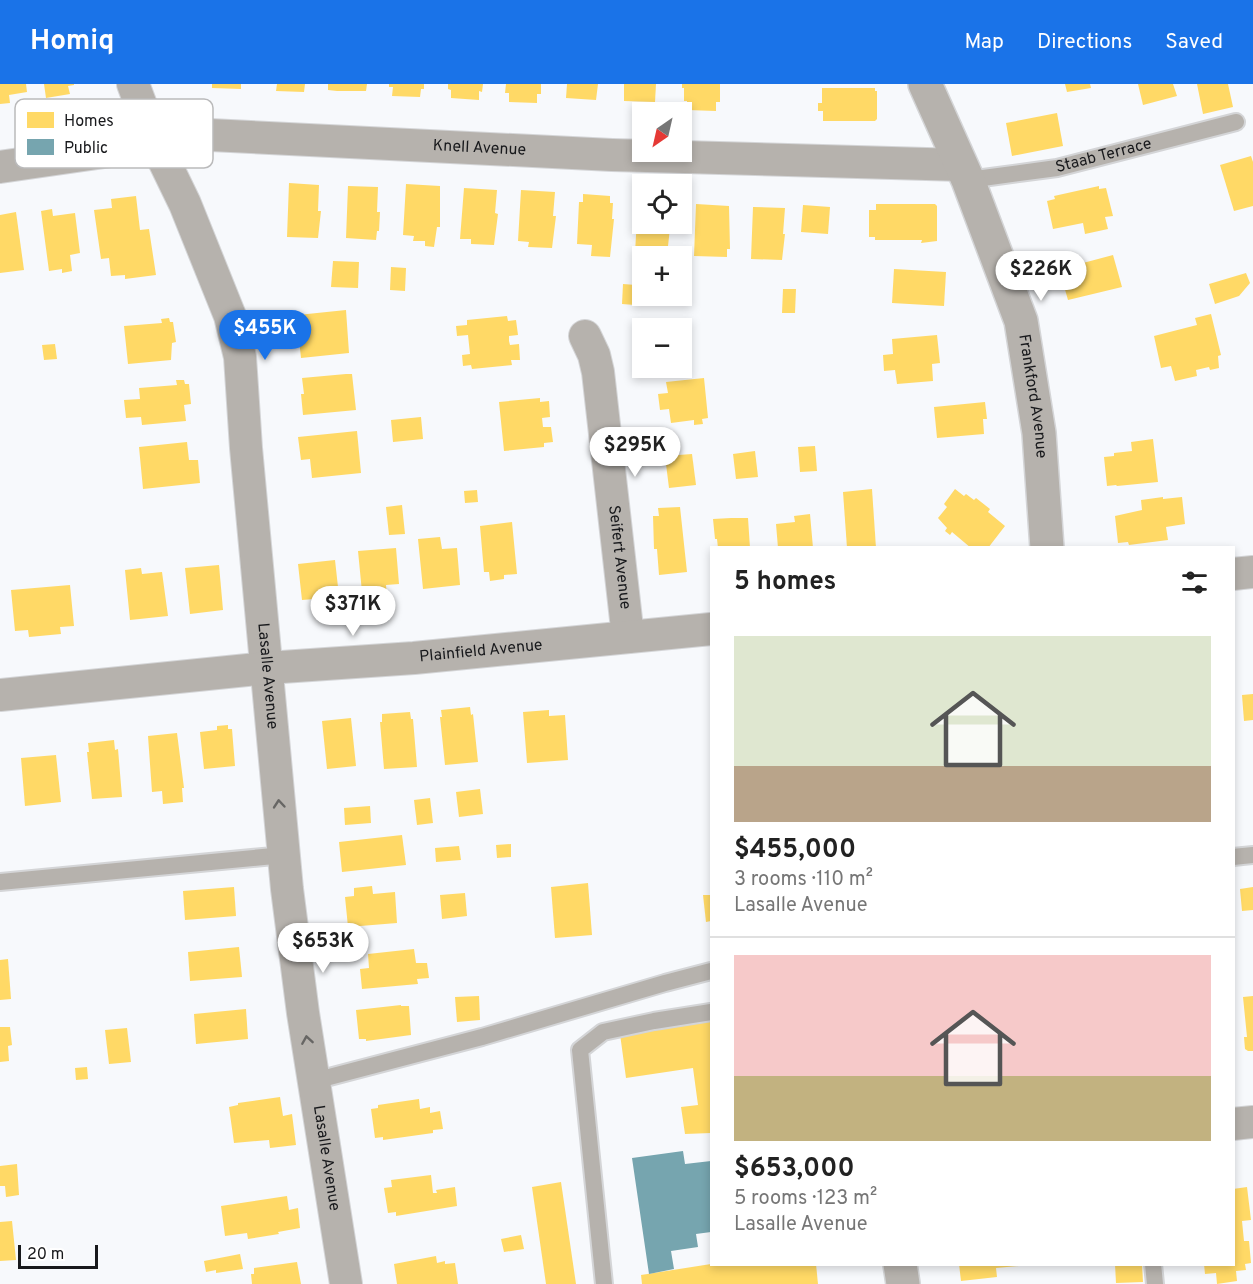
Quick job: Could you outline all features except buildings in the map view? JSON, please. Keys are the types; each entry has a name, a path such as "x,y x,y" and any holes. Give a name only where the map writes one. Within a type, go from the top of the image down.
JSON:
{"street":[{"name":"Lasalle Avenue","path":"133,84 139,99"},
{"name":"Frankford Avenue","path":"925,84 965,172 1021,321 1039,433 1047,546"},
{"name":"Knell Avenue","path":"213,135 965,172"},
{"name":"Knell Avenue","path":"0,167 15,165"},
{"name":"Lasalle Avenue","path":"168,168 185,204 230,316 240,357 246,448 284,855 298,979 346,1284"},
{"name":"Seifert Avenue","path":"585,336 594,354 598,372 628,637"},
{"path":"1235,574 1253,572"},
{"name":"Plainfield Avenue","path":"0,695 267,668 414,658 710,629"},
{"path":"1235,1124 1253,1122"},
{"path":"900,1266 903,1284"}],"lane":[{"name":"Staab Terrace","path":"965,172 1057,168 1236,122"},
{"path":"0,882 284,855"},
{"path":"1235,857 1253,855"},
{"path":"314,1081 482,1037 710,971"},
{"path":"604,1284 580,1050 603,1032 710,1012"},
{"path":"1153,1266 1155,1284"}]}
